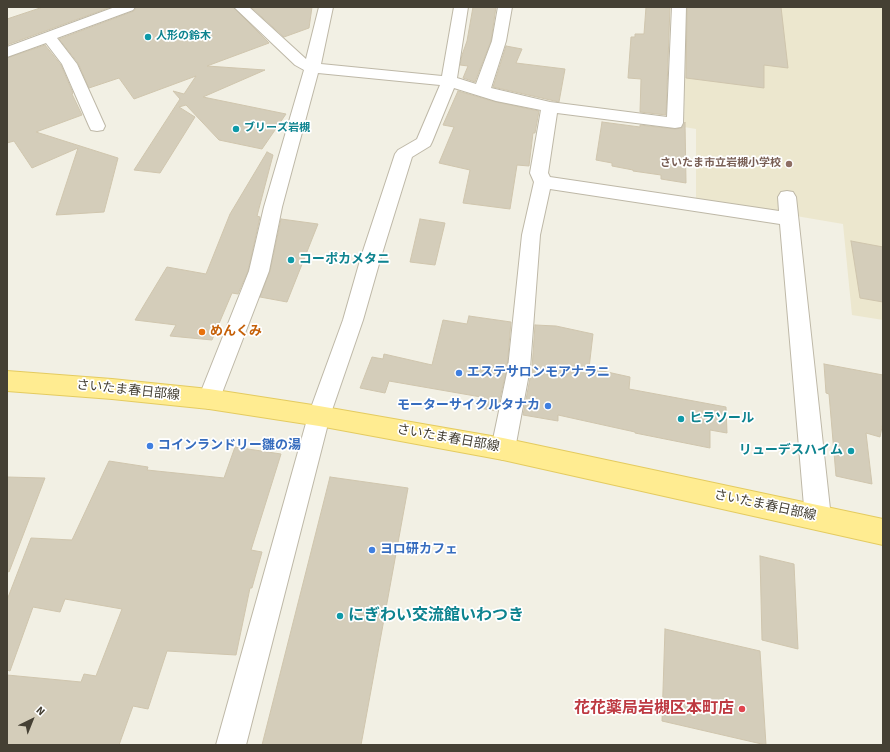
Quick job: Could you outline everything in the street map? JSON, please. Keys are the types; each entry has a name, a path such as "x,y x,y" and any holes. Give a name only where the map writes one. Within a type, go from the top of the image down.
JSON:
{"main road":[{"name":"さいたま春日部線","path":"7,381 104,388 209,399 319,416 503,449 883,532"}],"street":[{"path":"7,52 128,7"},
{"path":"241,7 300,62 312,68 449,81 502,97 550,107 675,123 680,7"},
{"path":"209,399 259,271 273,207 312,68 326,7"},
{"path":"231,745 319,416 353,320 371,257 404,154 424,142 449,81 462,7"},
{"path":"482,90 499,41 505,7"},
{"path":"49,37 69,64 96,126"},
{"path":"503,449 519,368 531,235 543,182 539,173 550,107"},
{"path":"543,182 789,219"},
{"path":"786,197 818,518"}],"shaded area":[{"name":"さいたま市立岩槻小学校","path":"685,7 883,7 883,320 852,315 843,224 696,199 696,129 684,127"}],"building":[{"path":"43,7 111,7 7,45 7,19"},
{"path":"136,7 233,7 269,43 207,66 265,70 203,97 286,114 262,149 219,140 186,105 179,107 195,117 160,173 134,170 180,99 173,91 184,94 196,76 134,99 119,78 89,88 78,63 59,39 134,11"},
{"path":"251,7 312,7 309,28 284,37"},
{"path":"473,7 496,7 491,41 475,82 463,78 468,66 460,65 467,41"},
{"path":"646,7 670,7 666,115 640,112 641,79 628,78 631,37 635,37 635,34 644,34"},
{"path":"687,7 781,7 788,68 764,65 764,88 686,78"},
{"path":"45,45 61,65 82,115 36,132 118,158 104,212 56,215 78,148 32,168 14,141 7,143 7,58"},
{"path":"506,46 522,49 516,63 565,69 559,102 493,87"},
{"path":"458,91 496,102 539,111 535,133 533,133 529,166 517,165 510,209 463,203 470,170 439,163 454,127 443,125"},
{"path":"602,122 640,127 640,125 675,129 682,128 685,122 686,183 661,179 661,175 633,171 612,166 612,163 596,160"},
{"path":"267,152 273,155 257,216 260,217 248,271 238,294 232,293 212,340 170,336 176,325 135,320 167,267 206,274 230,214"},
{"name":"コーポカメタニ","path":"281,219 318,224 287,302 260,297 270,271"},
{"path":"420,219 445,223 435,265 410,262"},
{"path":"851,241 883,247 883,302 860,298"},
{"path":"469,316 511,322 507,368 497,411 479,408 481,397 389,381 385,393 360,388 372,357 383,359 384,354 432,365 443,320 467,324"},
{"path":"535,325 556,326 593,334 589,368 630,377 629,389 726,407 727,433 710,430 710,448 635,433 558,415 558,421 523,415 532,368"},
{"path":"824,364 883,375 883,422 880,437 866,433 872,484 836,476 829,394 826,393"},
{"path":"235,447 281,454 251,550 262,552 252,588 250,588 236,655 167,651 148,709 133,706 119,745 7,745 7,675 81,682 84,674 96,676 122,609 65,599 60,612 33,607 10,671 7,670 7,600 31,538 72,540 109,461 148,467 147,470 224,478"},
{"path":"7,477 45,478 9,572 7,571"},
{"name":"にぎわい交流館いわつき","path":"330,477 408,488 361,745 262,745"},
{"path":"760,556 794,564 798,649 762,640"},
{"path":"665,629 760,651 766,745 662,721"}],"place":[{"name":"人形の鈴木","path":"148,37"},
{"name":"ブリーズ岩槻","path":"236,129"},
{"name":"さいたま市立岩槻小学校","path":"789,164"},
{"name":"コーポカメタニ","path":"291,260"},
{"name":"めんくみ","path":"202,332"},
{"name":"エステサロンモアナラニ","path":"459,373"},
{"name":"モーターサイクルタナカ","path":"548,406"},
{"name":"ヒラソール","path":"681,419"},
{"name":"コインランドリー雛の湯","path":"150,446"},
{"name":"リューデスハイム","path":"851,451"},
{"name":"ヨロ研カフェ","path":"372,550"},
{"name":"にぎわい交流館いわつき","path":"340,616"},
{"name":"花花薬局岩槻区本町店","path":"742,709"}]}
